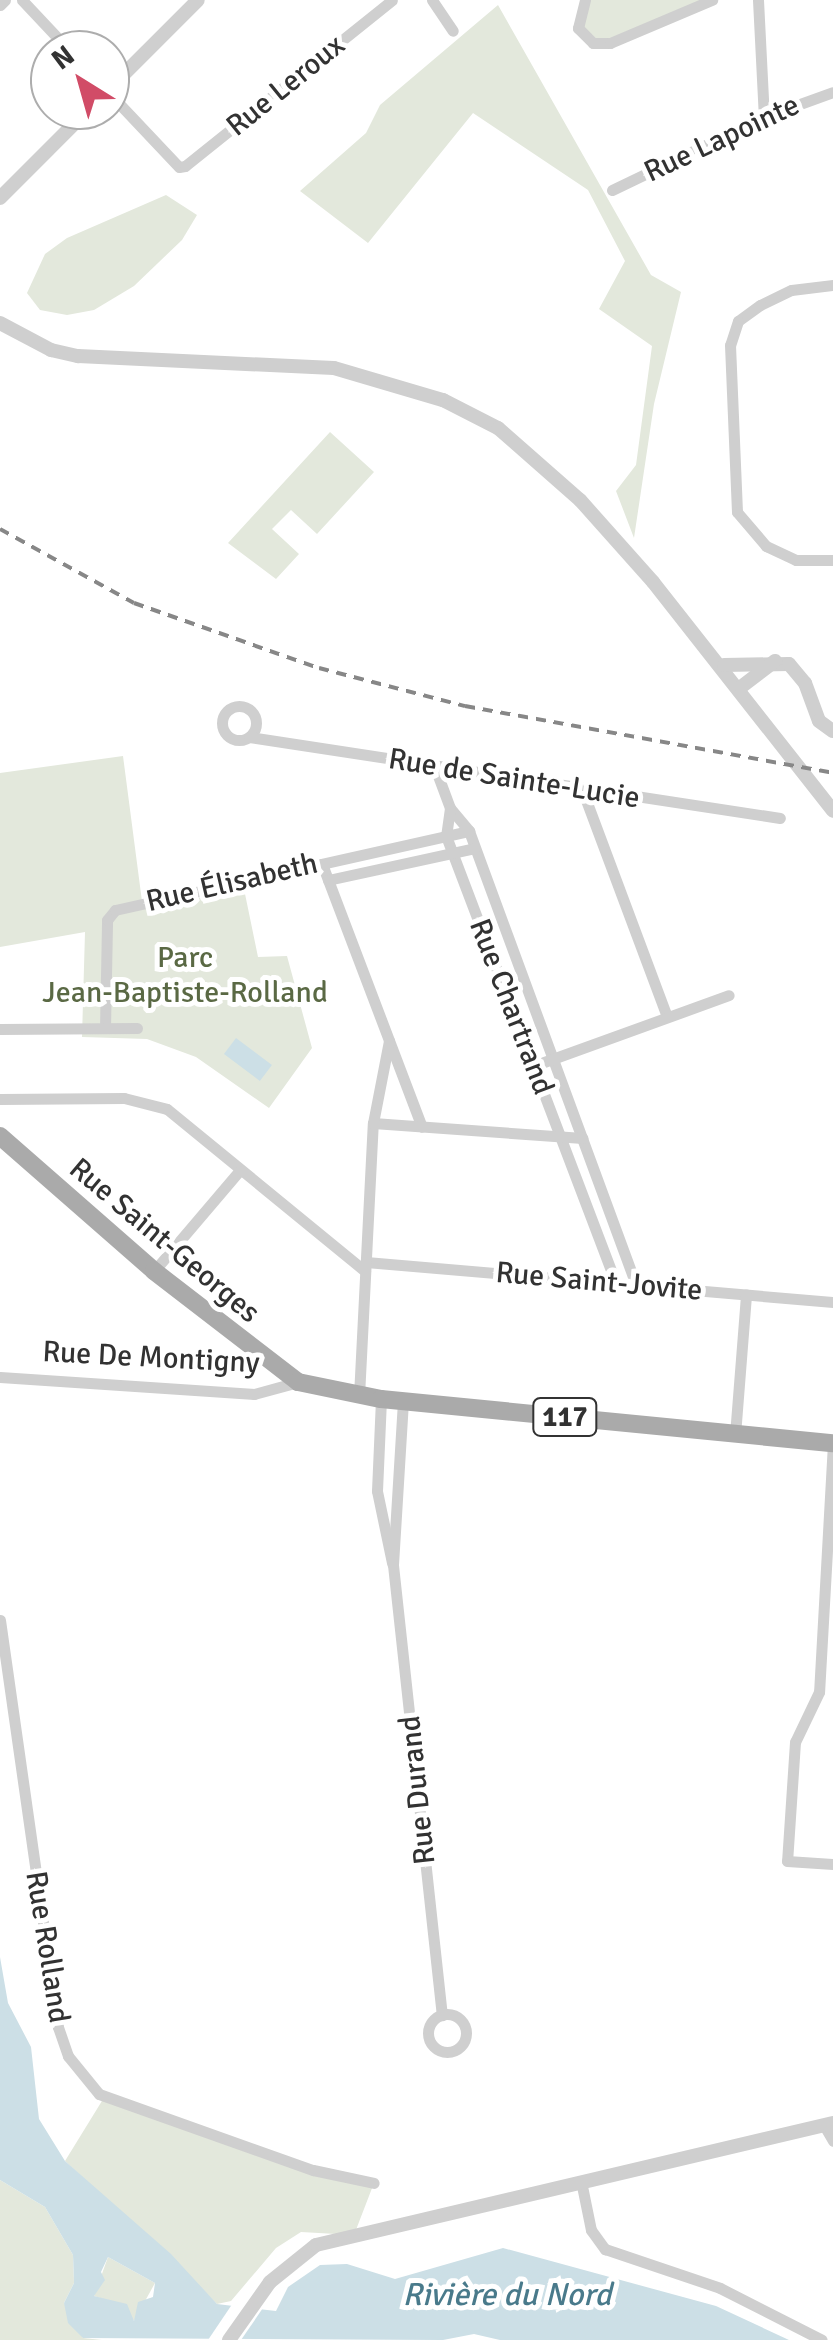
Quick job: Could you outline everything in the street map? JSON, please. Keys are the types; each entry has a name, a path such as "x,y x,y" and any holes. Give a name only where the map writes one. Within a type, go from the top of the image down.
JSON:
{"main road":[{"name":"Rue Saint-Georges","path":"0,1136 154,1271 298,1382"},
{"name":"Rue De Montigny","path":"298,1382 381,1399 833,1443"}],"street":[{"path":"22,0 50,30"},
{"path":"130,70 198,0"},
{"name":"Rue Leroux","path":"130,113 179,167 191,164 392,0"},
{"path":"432,0 454,31"},
{"path":"585,0 578,28 593,42 610,43 712,0"},
{"path":"758,0 764,118"},
{"name":"Rue Lapointe","path":"612,190 764,118 833,92"},
{"path":"0,198 68,130"},
{"path":"833,285 790,290 760,305 731,330 730,346 737,512 766,546 796,560 833,560"},
{"path":"0,323 50,350 78,356 334,368 443,400 498,428 547,468 724,665 833,811"},
{"path":"724,665 775,660 799,674 819,720 833,731"},
{"path":"741,686 775,660"},
{"name":"Rue de Sainte-Lucie","path":"249,736 583,792 780,818"},
{"name":"Rue Chartrand","path":"434,764 450,808 468,831 475,848 636,1285"},
{"path":"583,792 667,1018"},
{"name":"Rue Chartrand","path":"450,808 446,836 616,1283"},
{"name":"Rue Élisabeth","path":"106,1028 107,920 115,910 468,831"},
{"name":"Rue Élisabeth","path":"328,880 475,848"},
{"path":"322,864 422,1127"},
{"path":"533,1066 728,995"},
{"path":"0,1029 137,1028"},
{"path":"359,1396 373,1123 389,1041"},
{"path":"0,1098 147,1100 167,1109 239,1170 366,1267"},
{"path":"373,1123 562,1142 582,1138"},
{"path":"154,1271 239,1170"},
{"path":"586,1205 603,1197"},
{"name":"Rue Saint-Jovite","path":"366,1267 833,1302"},
{"path":"735,1434 746,1294"},
{"name":"Rue De Montigny","path":"0,1376 238,1394 277,1392 298,1382"},
{"name":"Rue Durand","path":"381,1399 378,1491 383,1542 393,1565"},
{"name":"Rue Durand","path":"403,1401 392,1489 393,1565 442,2015"},
{"path":"833,1443 819,1692 795,1742 787,1861 833,1864"},
{"name":"Rue Rolland","path":"0,1620 58,2028 68,2056 100,2094 313,2170 374,2183"},
{"path":"229,2340 257,2299 292,2260 316,2245 829,2125 833,2141"},
{"path":"580,2181 591,2230 605,2249 720,2288 822,2340"}],"green space":[{"path":"585,0 712,0 642,32 593,43 578,28"},
{"path":"498,5 651,275 681,292 654,404 634,538 616,491 636,465 652,346 599,309 625,261 588,190 473,113 368,243 300,191 366,133 380,105"},
{"path":"166,195 197,215 182,240 134,286 94,310 67,315 40,310 27,293 45,254 67,238"},
{"path":"330,432 374,472 317,534 291,510 272,529 299,554 276,579 228,543"},
{"name":"Parc Jean-Baptiste-Rolland","path":"123,756 143,909 244,889 258,957 287,956 312,1048 269,1108 196,1057 147,1039 82,1037 85,932 0,947 0,773"},
{"path":"105,2096 313,2170 374,2183 354,2235 301,2232 276,2248 231,2301 217,2304 65,2161"},
{"path":"0,2180 45,2207 73,2255 74,2283 64,2303 83,2338 102,2340 0,2340"},
{"path":"108,2257 155,2283 134,2321 123,2305 94,2296"}],"water":[{"path":"236,1038 272,1065 260,1081 224,1054"},
{"name":"Rivière du Nord","path":"0,1957 8,2003 31,2047 39,2119 65,2161 171,2254 217,2304 276,2311 288,2287 320,2265 347,2264 395,2279 503,2248 716,2306 789,2340 500,2340 474,2334 443,2340 83,2338 68,2323 64,2303 74,2283 73,2255 45,2207 0,2180","holes":["108,2257 155,2283 153,2297 138,2302 134,2321 127,2304 94,2296 105,2280 101,2272"]}],"pier":[{"path":"237,2297 265,2305 241,2340 208,2340"}],"railway":[{"path":"0,529 134,603 319,668 465,706 833,773"}]}
